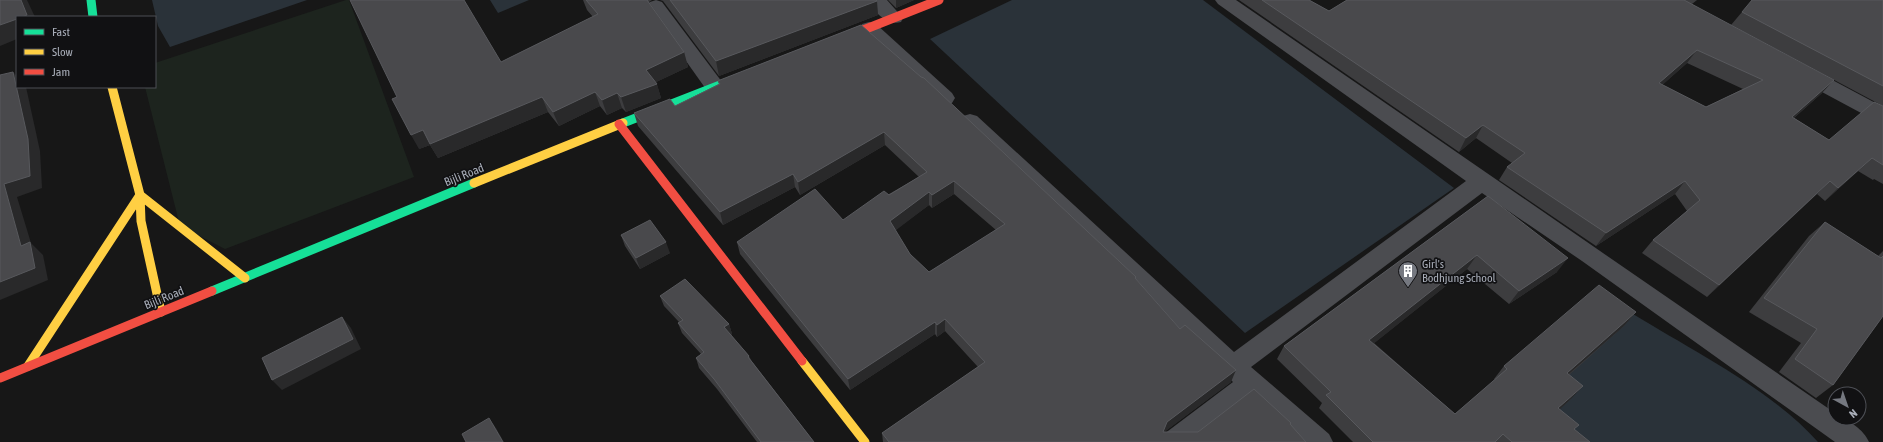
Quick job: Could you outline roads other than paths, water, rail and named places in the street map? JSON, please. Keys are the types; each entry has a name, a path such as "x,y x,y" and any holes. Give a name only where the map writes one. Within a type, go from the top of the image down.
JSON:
{"street":[{"path":"91,0 93,16"},
{"path":"876,0 894,18"},
{"path":"833,42 939,0"},
{"path":"1224,0 1856,442"},
{"path":"656,6 715,87"},
{"path":"869,28 1251,383 1320,442"},
{"path":"1785,63 1883,116"},
{"name":"Bijli Road","path":"0,378 619,124 745,76"},
{"path":"112,88 140,195 141,221 160,312"},
{"path":"619,124 865,442"},
{"path":"1234,366 1482,181"},
{"path":"140,195 246,278"},
{"path":"28,366 140,195"},
{"path":"1173,442 1251,383"}],"place":[{"name":"Girl's Bodhjung School","path":"1408,288"}]}
